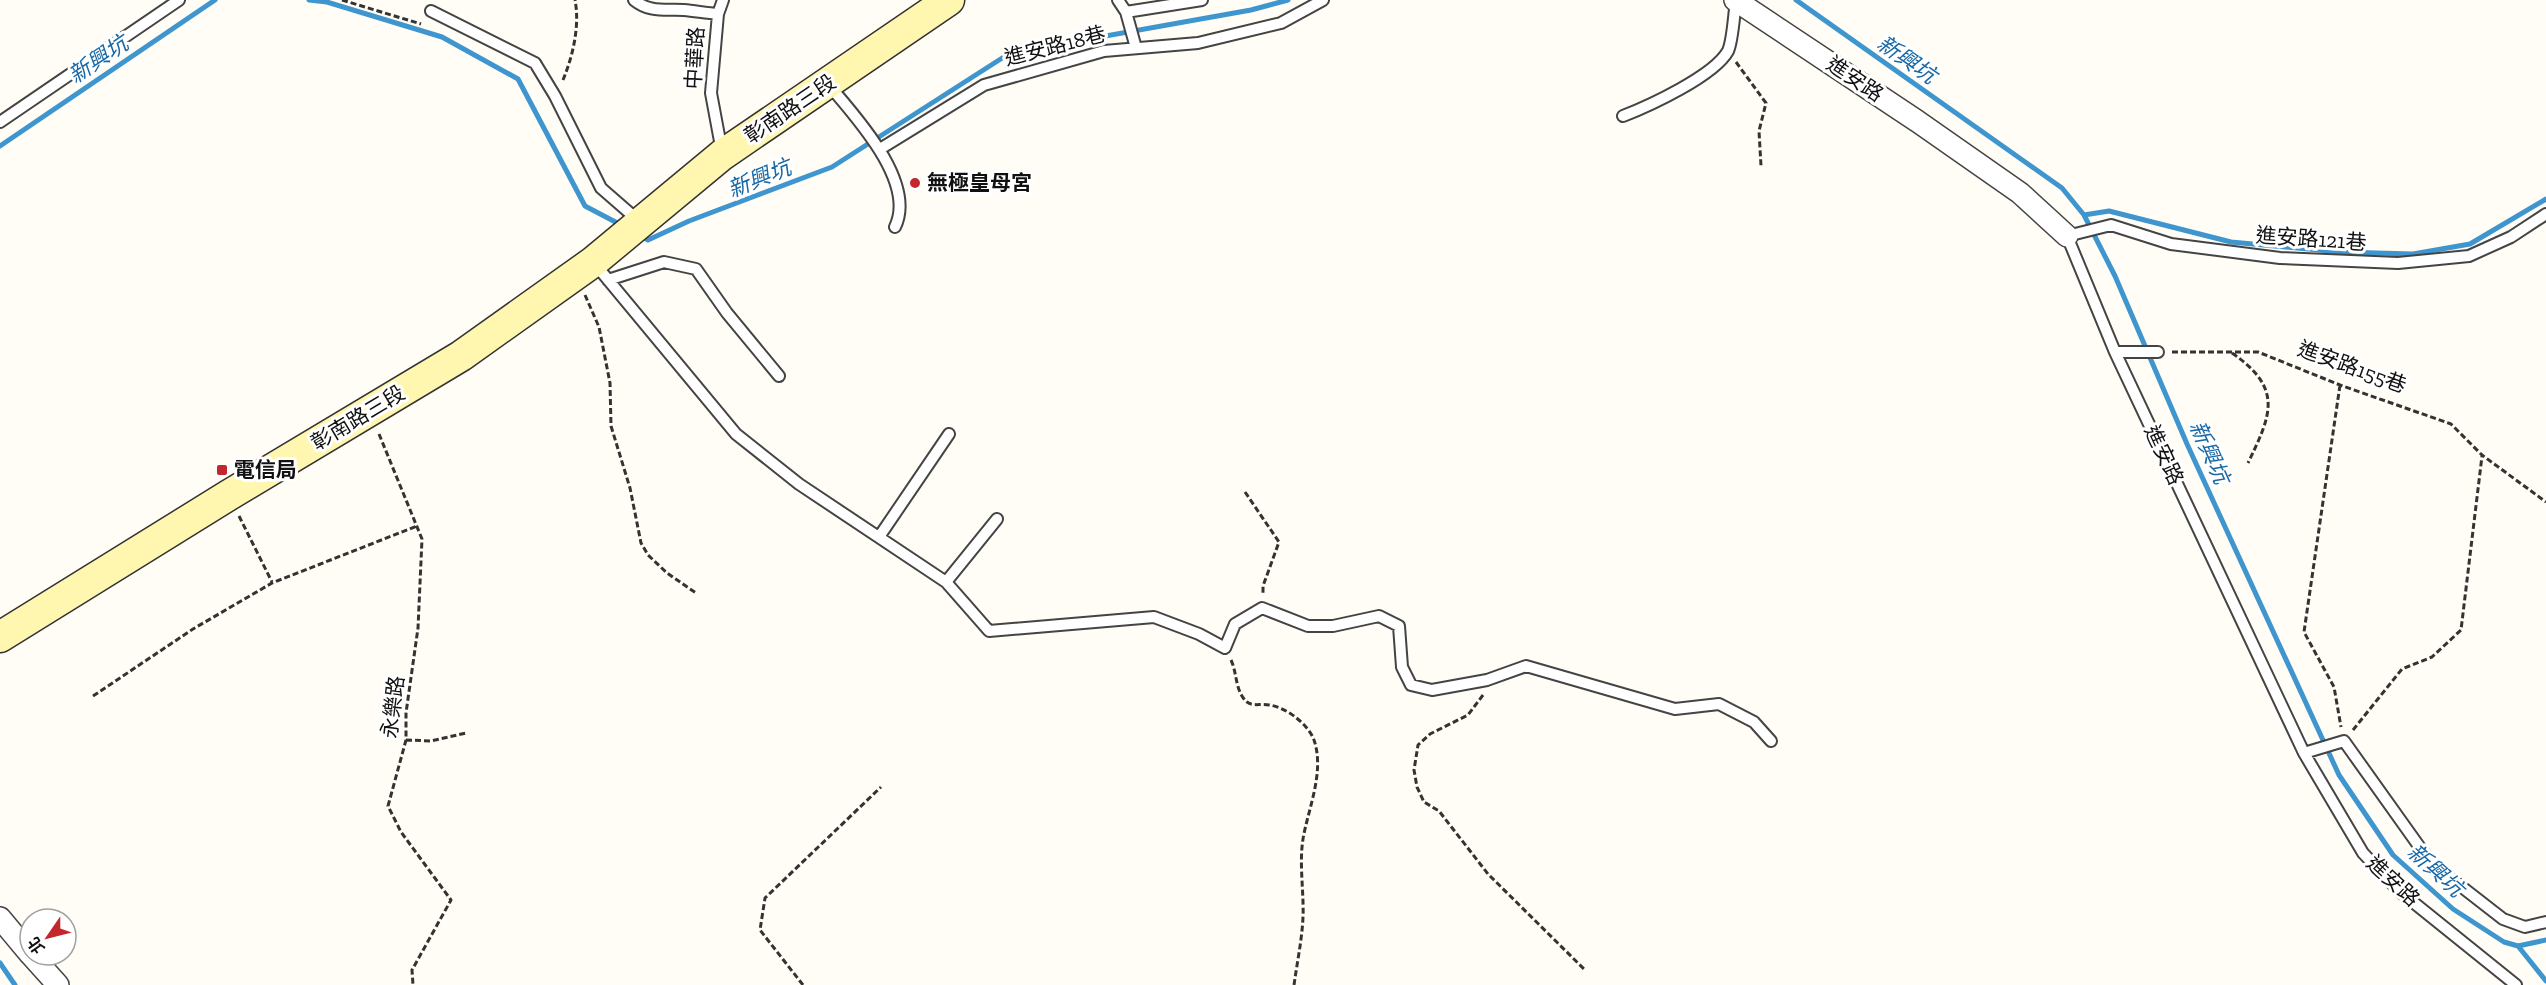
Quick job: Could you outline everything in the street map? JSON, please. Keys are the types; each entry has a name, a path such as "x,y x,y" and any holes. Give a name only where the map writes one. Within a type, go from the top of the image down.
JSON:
{"street":[{"name":"彰南路三段","path":"0,637 229,495 371,412 592,272 630,230 722,155 950,0"},
{"name":"進安路","path":"1735,0 1917,121 2011,187 2067,236"},
{"path":"0,918 18,940"},
{"path":"41,967 58,985"}],"lane":[{"path":"0,122 179,0"},
{"path":"634,0 642,7 659,11 684,10 718,14"},
{"name":"中華路","path":"722,155 711,93 718,14 723,0"},
{"path":"1118,0 1126,12 1136,48"},
{"path":"1126,12 1202,0"},
{"name":"進安路18巷","path":"880,150 984,85 1104,51 1198,43 1281,23 1323,0"},
{"path":"1623,116 1653,105 1685,87 1716,64 1728,50 1735,0"},
{"path":"431,11 535,63 555,96 601,188 630,230"},
{"path":"828,84 869,132 880,150 896,186 900,216 895,227"},
{"name":"進安路121巷","path":"2067,236 2111,225 2171,244 2280,258 2398,263 2469,256 2511,237 2546,214"},
{"name":"進安路","path":"2067,236 2115,352 2304,753 2363,854 2398,890 2516,985"},
{"path":"592,272 664,262 696,268 727,313 779,376"},
{"path":"592,272 736,434 799,484 946,582 989,631 1154,617 1199,634 1225,648 1235,624 1262,608 1308,626 1333,626 1379,616 1400,626 1402,667 1411,685 1431,690 1487,680 1526,666 1675,709 1719,704 1754,722 1771,741"},
{"path":"2115,352 2158,352"},
{"path":"879,537 949,434"},
{"path":"946,582 997,519"},
{"path":"2304,753 2344,741 2431,863 2503,919 2525,927 2546,922"}],"path":[{"path":"555,96 568,66 578,19 574,0"},
{"path":"1728,50 1766,103 1759,131 1761,166"},
{"path":"592,272 599,327 610,383 611,426 630,488 641,543 648,555 667,573 696,593"},
{"name":"進安路155巷","path":"2158,352 2258,352 2340,385 2451,424 2482,455 2546,502"},
{"path":"2231,352 2248,364 2264,384 2268,401 2267,423 2248,463"},
{"path":"2340,385 2304,632 2334,687 2344,741"},
{"name":"永樂路","path":"371,412 422,539 418,628 406,712 406,740 388,806 401,832 451,900 412,970 412,985"},
{"path":"2344,741 2402,669 2432,657 2461,630 2482,455"},
{"path":"1245,492 1279,542 1263,586 1262,608"},
{"path":"229,495 272,583"},
{"path":"93,696 193,629 272,583 417,525"},
{"path":"1225,648 1234,667 1236,685 1244,700 1251,705 1270,705 1288,712 1303,724 1314,740 1317,768 1311,808 1302,841 1303,919 1294,985"},
{"path":"1487,680 1486,692 1468,715 1430,734 1418,745 1414,770 1417,786 1424,802 1439,811 1488,874 1584,969"},
{"path":"406,740 430,741 466,733"},
{"path":"803,985 760,930 765,898 880,787"}],"waterway":[{"name":"新興坑","path":"0,146 215,0"},
{"name":"新興坑","path":"309,0 327,2 442,37 518,79 585,206 623,226"},
{"name":"新興坑","path":"641,236 648,240 689,221 832,167 1010,53 1251,10 1288,0"},
{"name":"新興坑","path":"1796,0 2062,188 2084,215 2115,276 2187,444 2339,775 2393,855 2453,909 2504,942 2518,946 2546,940"},
{"path":"2084,215 2109,211 2231,242 2341,252 2413,254 2470,244 2546,199"},
{"path":"2518,946 2546,981"},
{"path":"0,963 15,985"}],"place":[{"name":"無極皇母宮","path":"915,183"},
{"name":"電信局","path":"222,470"}]}
